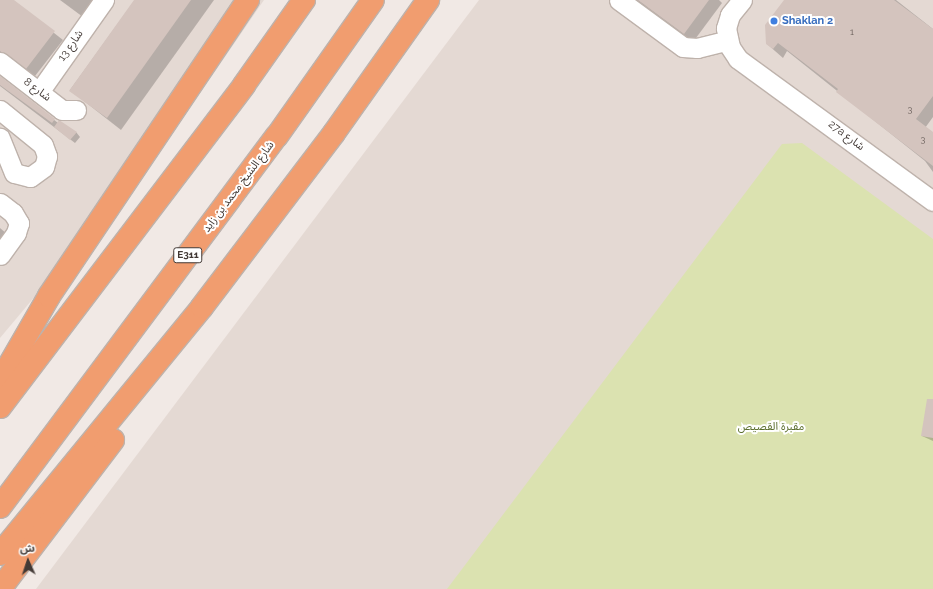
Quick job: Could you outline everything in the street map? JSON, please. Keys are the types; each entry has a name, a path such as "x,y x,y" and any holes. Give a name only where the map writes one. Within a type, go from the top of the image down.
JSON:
{"highway":[{"path":"0,381 42,308 248,0"},
{"path":"0,407 244,85 304,0"},
{"name":"شارع الشيخ محمد بن زايد","path":"0,507 272,143 373,0"},
{"path":"0,554 202,307 334,133 428,0"},
{"path":"0,589 118,433 202,307"}],"street":[{"name":"شارع 13","path":"39,92 104,0"},
{"path":"619,0 683,47 697,48 728,40"},
{"name":"27a شارع","path":"742,0 727,21 728,40 738,59 759,70 933,201"},
{"name":"27a شارع","path":"747,0 739,19 738,35 742,48 759,70"},
{"name":"شارع 8","path":"0,62 62,110 76,110"},
{"path":"0,110 34,138 47,156 44,168 36,176 24,178 14,173 6,158 0,138"},
{"path":"6,158 19,139 34,138"},
{"path":"0,203 14,213 19,223 16,234 0,255"}],"shaded area":[{"path":"0,0 264,0 176,128 0,338"},
{"path":"479,0 933,0 933,589 36,589"}],"green space":[{"name":"مقبرة القصيص","path":"802,143 933,239 933,589 447,589 782,144"}],"building":[{"path":"0,0 14,0 55,31 26,69 0,51"},
{"path":"134,0 191,0 107,118 69,91"},
{"path":"638,0 709,0 684,34"},
{"path":"784,0 894,0 933,29 933,96 916,119 933,132 933,166 836,92 838,89 778,43 773,49 766,44 765,25"},
{"path":"0,76 55,119 52,123 0,85"},
{"path":"59,120 77,132 70,140 54,127"},
{"path":"927,399 933,399 933,438 921,436"}],"place":[{"name":"Shaklan 2","path":"774,21"}]}
